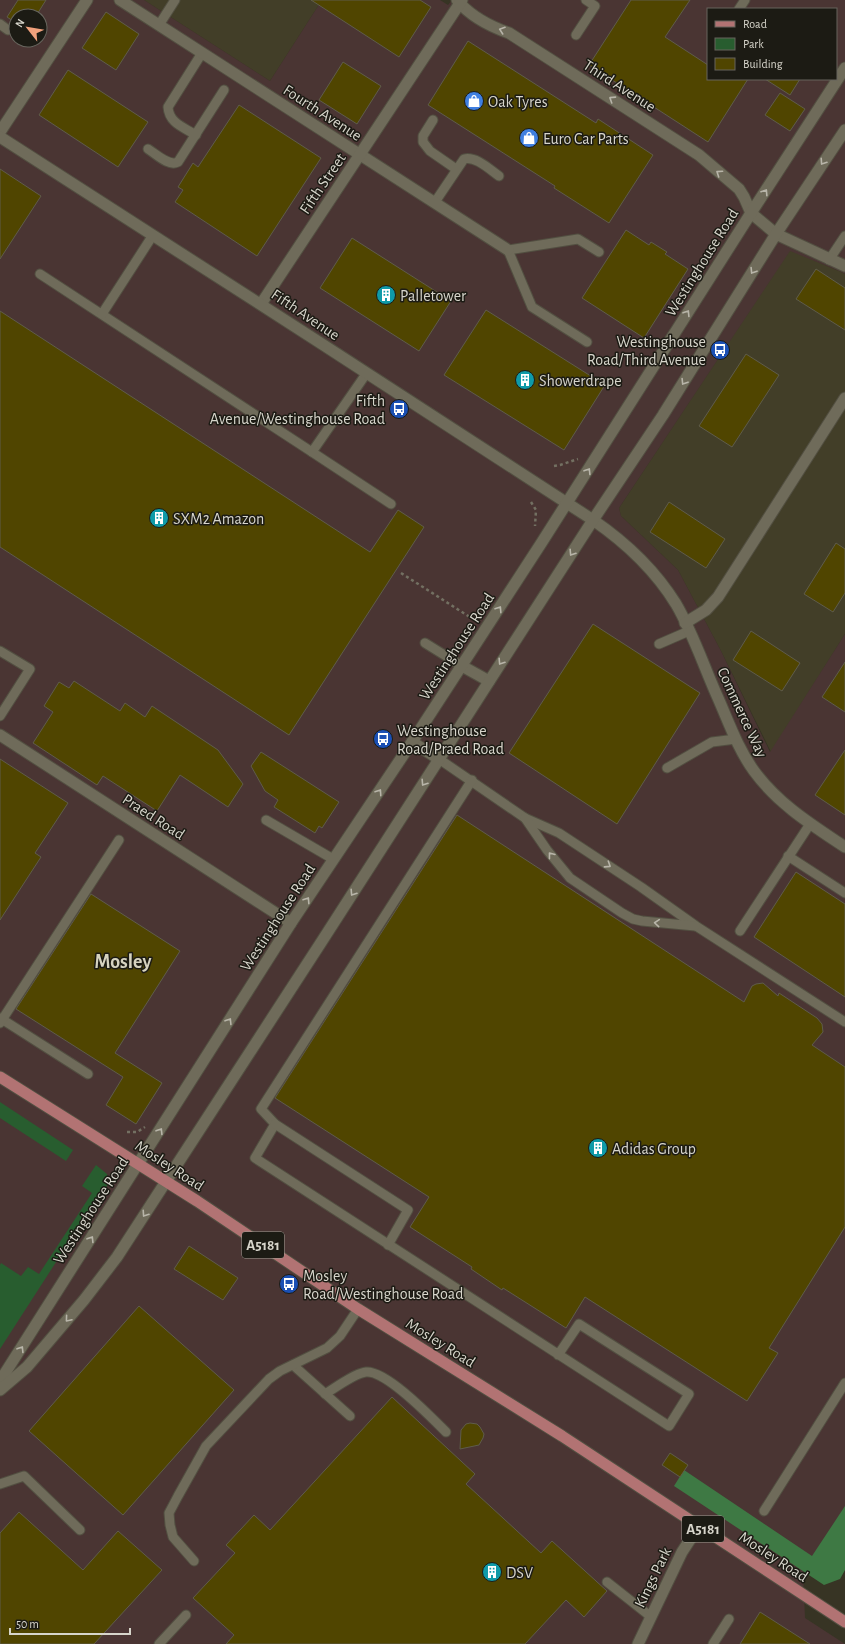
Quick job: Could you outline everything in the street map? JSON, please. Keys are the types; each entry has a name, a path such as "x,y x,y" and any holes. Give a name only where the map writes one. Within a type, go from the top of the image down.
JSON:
{"main road":[{"name":"Mosley Road","path":"0,1077 139,1164 358,1309 562,1436 845,1622"}],"street":[{"path":"0,132 87,0"},
{"name":"Fourth Avenue","path":"120,0 508,250"},
{"name":"Fifth Street","path":"261,304 361,155 460,1"},
{"name":"Third Avenue","path":"460,1 466,11 489,26 509,33 699,155 713,169 728,179 739,189 751,213"},
{"name":"Westinghouse Road","path":"0,1381 291,924 462,666 567,504 751,213 845,68"},
{"path":"0,1390 27,1367 84,1300 117,1257 593,520 663,415 776,234 845,130"},
{"name":"Fifth Avenue","path":"0,137 261,304 366,374 593,520"},
{"path":"751,213 776,234 845,266"},
{"path":"687,627 718,597 845,398"},
{"name":"Commerce Way","path":"593,520 611,533 642,562 675,603 736,739 748,761 765,784 792,811 845,847"},
{"path":"462,666 489,681"},
{"name":"Praed Road","path":"0,735 291,924"},
{"path":"412,742 439,759"},
{"name":"Kings Park","path":"638,1644 650,1616 682,1552 699,1526"}],"lane":[{"path":"159,25 175,0"},
{"path":"576,35 595,6 586,0"},
{"path":"0,24 8,30"},
{"path":"196,135 171,119 168,107 202,53"},
{"path":"148,149 169,163 175,164 178,162 224,90"},
{"path":"433,120 423,136 423,142 430,151 456,169"},
{"path":"435,202 464,159 469,158 477,161 499,176"},
{"path":"102,314 153,235"},
{"path":"830,260 845,236"},
{"path":"587,342 532,308 508,250 578,238 600,252"},
{"path":"40,274 391,504"},
{"path":"312,452 366,374"},
{"path":"659,644 687,627"},
{"path":"425,643 462,666"},
{"path":"0,651 30,669 0,716"},
{"path":"667,768 712,742 736,739"},
{"path":"439,759 472,780 525,818 559,833 642,887 696,926 845,1022"},
{"path":"388,1245 408,1210 275,1124 260,1109 472,780"},
{"path":"525,818 547,850 570,878 622,913 633,919 642,921 696,926"},
{"path":"266,820 333,859"},
{"path":"740,931 810,824"},
{"path":"88,1074 1,1020 119,840"},
{"path":"788,856 845,893"},
{"path":"275,1124 255,1158 388,1245 558,1355 668,1426 689,1394 579,1324 558,1355"},
{"path":"194,1561 173,1537 169,1513 206,1446 269,1379 324,1350 334,1342 358,1309"},
{"path":"293,1365 350,1416"},
{"path":"325,1394 358,1374 373,1372 411,1398 446,1432"},
{"path":"764,1511 845,1383"},
{"path":"0,1484 24,1476 80,1530"},
{"path":"608,1582 650,1616"},
{"path":"159,1644 186,1615"},
{"path":"713,1644 729,1619"}],"path":[{"path":"401,573 486,628"}],"shaded area":[{"path":"0,0 144,0 270,81 322,0 440,0 448,5 452,0 845,0 845,274 790,251 619,508 621,516 678,570 721,651 770,752 845,634 845,1507 803,1571 805,1618 845,1644 0,1644"},
{"path":"144,0 322,0 270,81"},
{"path":"790,250 845,274 845,634 771,752 721,651 678,570 621,516 619,508"}],"green space":[{"path":"0,1102 73,1150 66,1161 0,1118"},
{"path":"96,1165 107,1174 107,1187 101,1198 98,1197 0,1349 1,1263 21,1276 28,1267 39,1274 92,1193 82,1186"},
{"path":"684,1470 812,1556 845,1506 845,1570 840,1579 824,1585 674,1486"}],"building":[{"path":"18,0 46,0 41,8 13,8"},
{"path":"311,0 420,0 431,7 399,57"},
{"path":"631,0 690,0 665,37 707,64 707,80 747,80 708,142 589,65"},
{"path":"106,12 139,34 116,70 82,48"},
{"path":"468,41 596,123 598,119 653,155 609,223 554,188 555,186 428,105"},
{"path":"343,62 381,86 357,124 319,100"},
{"path":"68,70 148,122 118,167 39,115"},
{"path":"767,80 799,80 790,95"},
{"path":"780,93 805,109 790,131 765,115"},
{"path":"239,105 321,158 257,256 175,202 183,190 178,187 193,163 198,167"},
{"path":"0,169 41,196 0,259"},
{"path":"626,230 649,245 651,242 667,252 665,254 688,269 644,338 582,298"},
{"name":"Palletower","path":"352,238 451,301 419,351 320,288"},
{"path":"816,269 845,288 845,330 796,299"},
{"name":"Showerdrape","path":"486,310 605,385 564,450 444,375"},
{"name":"SXM2 Amazon","path":"0,311 370,552 398,510 424,527 289,735 0,547"},
{"path":"746,354 779,375 732,447 699,426"},
{"path":"669,502 725,539 706,568 650,532"},
{"path":"836,543 845,549 845,593 833,612 804,594"},
{"path":"593,624 700,693 617,824 509,753"},
{"path":"751,631 800,663 782,691 733,660"},
{"path":"845,662 845,712 822,697"},
{"path":"74,681 120,711 125,703 145,717 152,706 218,750 243,784 228,807 180,775 157,811 103,776 97,785 33,743 53,712 44,706 59,682 69,688"},
{"path":"845,750 845,815 815,795"},
{"path":"261,752 339,802 322,828 319,826 315,833 274,807 278,800 265,791 251,766"},
{"path":"0,759 68,803 35,853 41,857 0,920"},
{"name":"Adidas Group","path":"457,815 744,1002 752,986 756,984 763,983 778,996 779,993 817,1018 822,1024 823,1032 812,1045 845,1067 845,1227 769,1348 778,1353 747,1401 585,1297 566,1328 503,1288 502,1290 471,1269 472,1267 410,1227 429,1197 275,1098"},
{"path":"796,872 845,904 845,997 754,937"},
{"path":"91,894 180,951 115,1053 162,1083 136,1124 106,1105 123,1077 16,1009"},
{"path":"189,1246 238,1278 223,1300 174,1269"},
{"path":"139,1306 234,1390 123,1515 29,1431"},
{"path":"392,1397 475,1474 466,1484 541,1553 552,1541 607,1591 584,1617 566,1600 525,1644 226,1644 234,1635 193,1598 235,1553 226,1545 254,1515 270,1530"},
{"path":"466,1424 477,1424 480,1427 484,1434 483,1438 479,1445 460,1449 461,1430"},
{"path":"670,1453 688,1465 680,1477 662,1465"},
{"path":"19,1512 83,1570 118,1531 162,1570 94,1644 0,1644 0,1533"},
{"path":"760,1612 810,1644 740,1644"}],"place":[{"name":"Oak Tyres","path":"474,101"},
{"name":"Euro Car Parts","path":"529,138"},
{"name":"Palletower","path":"386,295"},
{"name":"Westinghouse Road/Third Avenue","path":"720,350"},
{"name":"Showerdrape","path":"525,380"},
{"name":"Fifth Avenue/Westinghouse Road","path":"399,409"},
{"name":"SXM2 Amazon","path":"159,518"},
{"name":"Westinghouse Road/Praed Road","path":"383,739"},
{"name":"Adidas Group","path":"598,1148"},
{"name":"Mosley Road/Westinghouse Road","path":"289,1284"},
{"name":"DSV","path":"492,1572"}],"district":[{"name":"Mosley","path":"123,961"}]}
